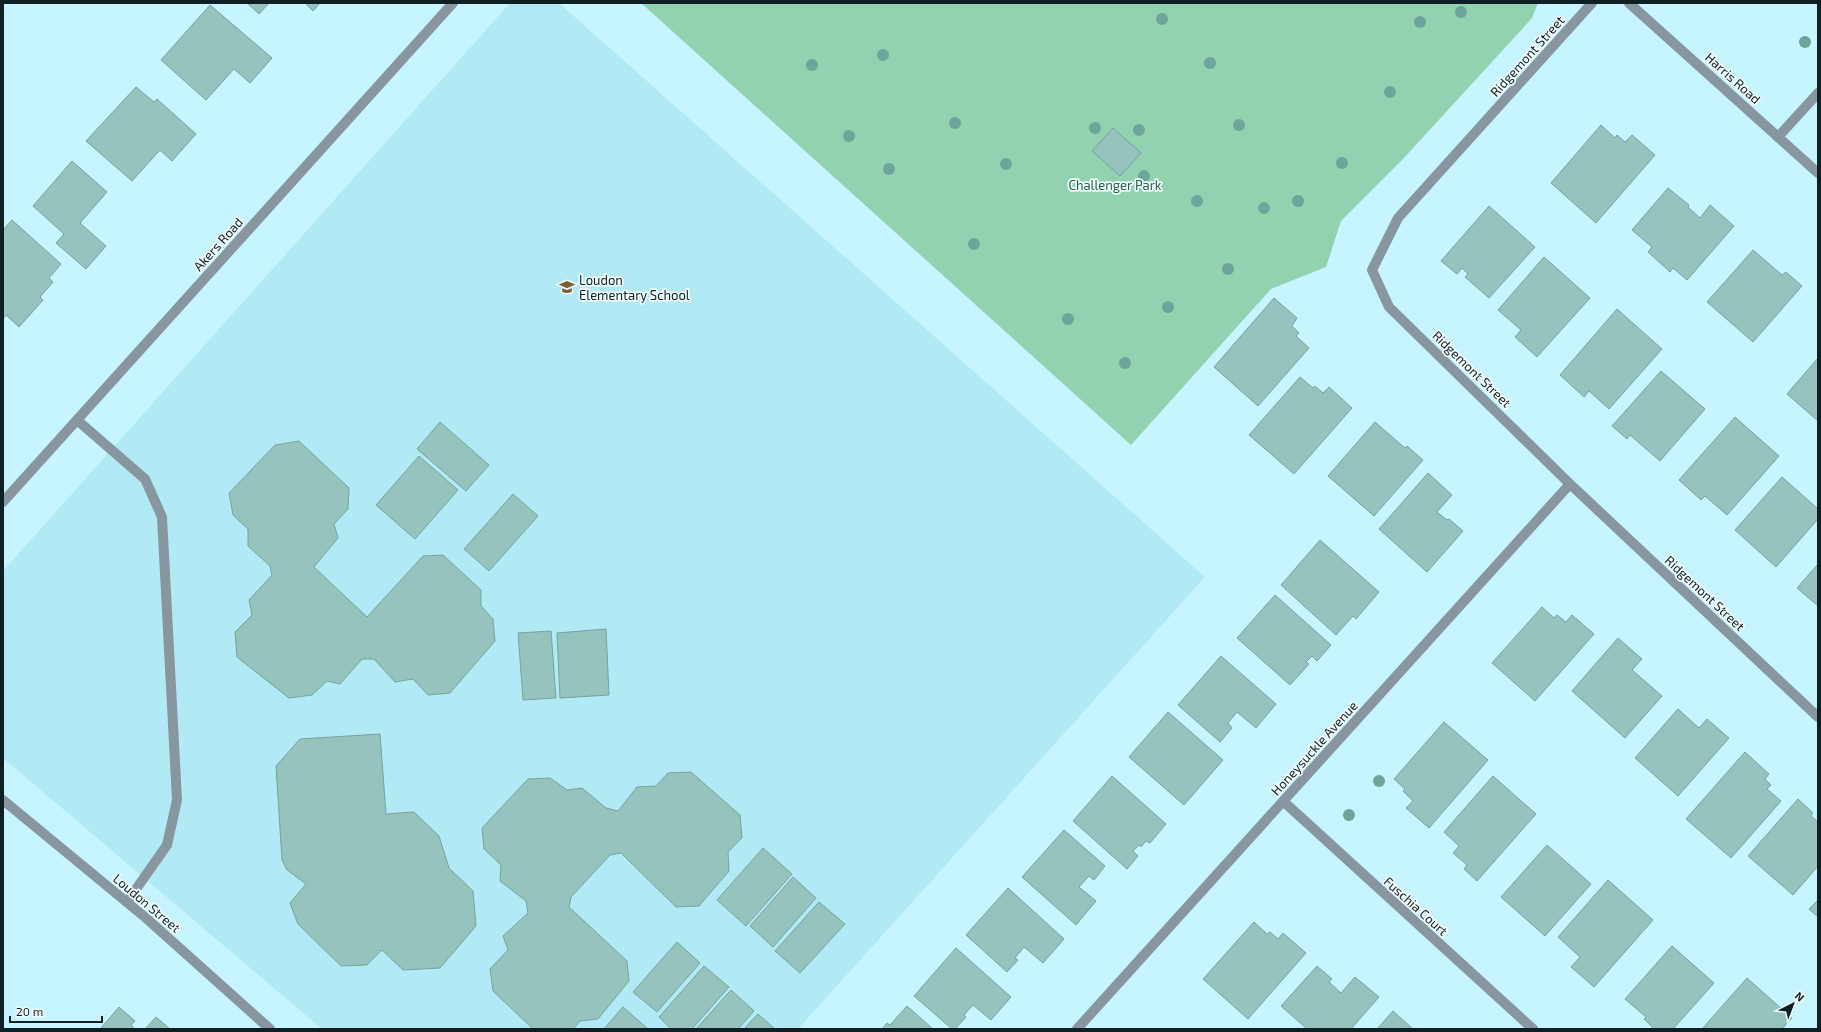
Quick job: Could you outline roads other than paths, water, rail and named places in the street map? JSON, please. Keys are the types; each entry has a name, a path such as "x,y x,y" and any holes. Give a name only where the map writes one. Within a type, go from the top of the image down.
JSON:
{"street":[{"name":"Akers Road","path":"3,502 452,3"},
{"name":"Ridgemont Street","path":"1592,3 1398,218 1372,270 1389,307 1570,484 1818,717"},
{"name":"Harris Road","path":"1630,3 1818,173"},
{"path":"1778,137 1818,94"},
{"path":"77,420 145,478 162,517 177,800 167,845 127,902"},
{"name":"Honeysuckle Avenue","path":"1077,1029 1570,484"},
{"name":"Loudon Street","path":"3,800 127,902 270,1029"},
{"name":"Fuschia Court","path":"1282,802 1533,1029"}],"place":[{"name":"Loudon Elementary School","path":"567,287"}],"park label":[{"name":"Challenger Park","path":"1115,185"}]}
